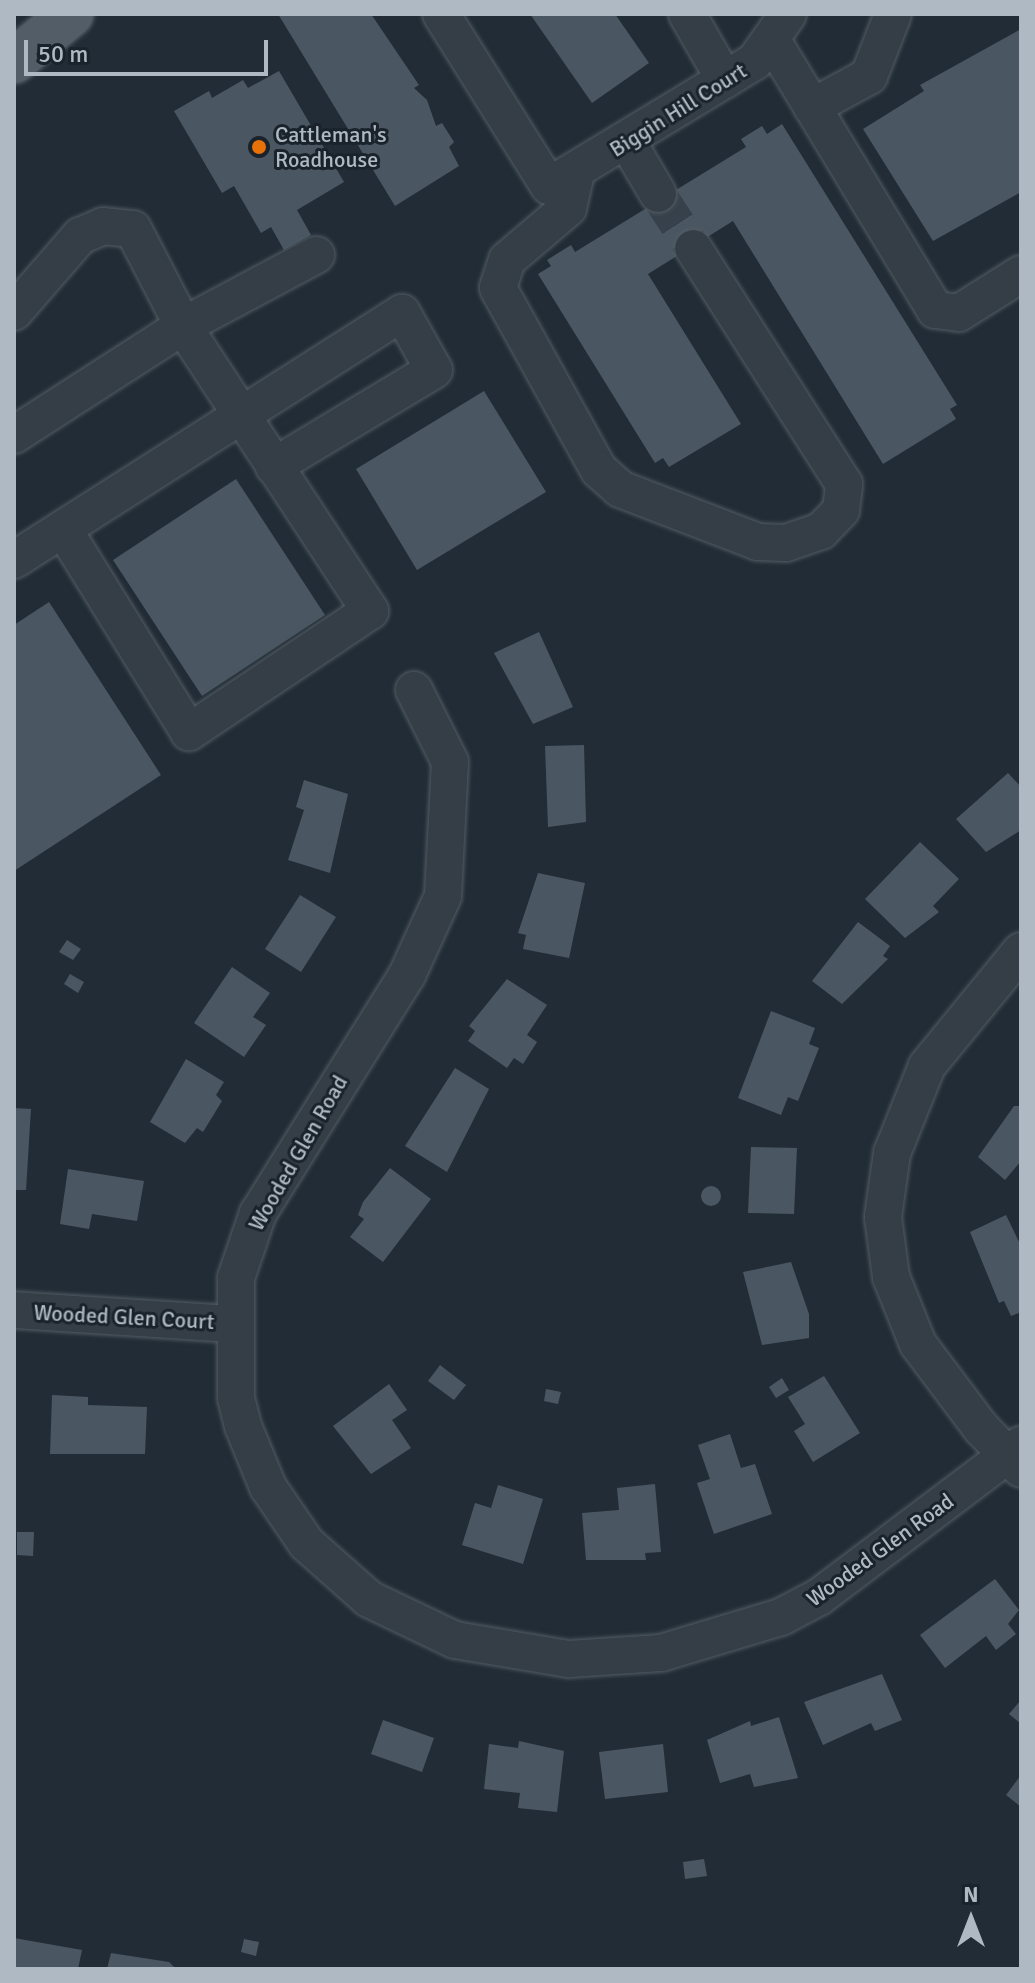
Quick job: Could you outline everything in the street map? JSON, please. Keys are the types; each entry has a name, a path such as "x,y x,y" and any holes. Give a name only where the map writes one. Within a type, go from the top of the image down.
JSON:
{"main road":[{"path":"14,61 71,14"}],"street":[{"path":"441,14 563,180 568,208 507,260 498,288 599,470 620,489 758,542 786,543 821,531 841,510 844,484 693,248"},
{"path":"687,14 725,80"},
{"path":"812,107 869,76 893,14"},
{"path":"780,28 812,107 935,310 959,313 1021,274"},
{"name":"Biggin Hill Court","path":"563,180 628,143 725,80 780,28"},
{"path":"628,143 658,194"},
{"path":"14,312 80,236 103,226 133,229 183,326 370,611 189,732 63,529"},
{"path":"14,435 183,326 316,255"},
{"path":"14,560 238,412 402,313 434,370 274,466"},
{"name":"Wooded Glen Road","path":"414,690 450,762 443,896 407,975 258,1213 236,1278 233,1324 243,1426 268,1487 306,1543 369,1599 419,1626 530,1656 661,1653 781,1617 857,1572 1017,1456"},
{"path":"1017,1456 981,1428 918,1344 891,1277 883,1217 892,1153 927,1066 1021,951"},
{"name":"Wooded Glen Court","path":"14,1310 233,1324"}],"building":[{"path":"278,14 371,14 419,85 414,88 427,100 436,126 442,123 454,142 449,147 459,166 395,206"},
{"path":"530,14 615,14 649,63 592,103"},
{"path":"1021,29 1021,192 933,241 863,129 924,91 920,85"},
{"name":"Cattleman's Roadhouse","path":"279,71 344,182 297,210 311,235 284,250 271,227 261,233 234,186 222,193 174,111 209,91 212,98 243,80 248,88"},
{"path":"782,124 957,405 950,409 956,419 883,464 733,221 648,274 741,424 669,467 663,458 655,463 538,274 551,266 547,260 571,245 575,252 746,147 741,139 762,126 767,134"},
{"path":"484,391 546,492 417,570 356,469"},
{"path":"236,479 325,615 202,696 113,560"},
{"path":"49,602 161,775 14,871 14,625"},
{"path":"539,632 573,707 533,724 494,653"},
{"path":"584,745 586,822 548,827 545,746"},
{"path":"1008,773 1021,787 1021,830 986,852 956,819"},
{"path":"304,780 348,794 330,873 288,860 304,810 296,807"},
{"path":"920,842 959,879 933,906 939,912 905,938 865,899"},
{"path":"538,873 585,883 569,958 523,949 526,935 518,933"},
{"path":"300,895 336,917 301,972 265,949"},
{"path":"858,922 890,946 883,956 888,959 842,1004 812,981"},
{"path":"67,940 81,949 73,960 59,952"},
{"path":"232,967 270,993 253,1017 266,1025 244,1057 194,1023"},
{"path":"70,974 84,982 78,993 64,984"},
{"path":"507,979 547,1005 527,1035 537,1042 523,1064 514,1058 507,1068 468,1041 475,1031 469,1026"},
{"path":"771,1011 815,1028 809,1044 819,1048 798,1101 788,1097 781,1115 738,1098"},
{"path":"186,1059 224,1082 216,1095 222,1101 203,1132 197,1128 185,1143 150,1122"},
{"path":"455,1068 489,1089 447,1172 405,1146"},
{"path":"1014,1106 1021,1106 1021,1161 1005,1180 978,1157"},
{"path":"14,1108 31,1109 26,1190 14,1190"},
{"path":"751,1147 797,1148 794,1214 748,1213"},
{"path":"390,1168 431,1199 383,1262 350,1237 364,1219 358,1215 363,1202"},
{"path":"68,1169 144,1181 137,1221 92,1214 89,1229 60,1224"},
{"path":"711,1186 718,1189 721,1196 718,1203 711,1206 704,1203 701,1196 704,1189"},
{"path":"1006,1215 1021,1246 1021,1312 1011,1316 1004,1301 999,1303 970,1232"},
{"path":"791,1262 809,1314 809,1338 762,1345 743,1272"},
{"path":"440,1365 466,1385 454,1400 428,1381"},
{"path":"824,1376 860,1433 813,1462 794,1431 805,1424 788,1397"},
{"path":"782,1378 789,1390 776,1398 769,1387"},
{"path":"389,1384 407,1410 392,1420 411,1448 371,1474 333,1426"},
{"path":"546,1389 561,1392 558,1404 544,1401"},
{"path":"52,1395 88,1397 88,1405 147,1407 145,1454 50,1454"},
{"path":"730,1434 741,1468 755,1464 772,1514 714,1534 697,1483 710,1479 698,1445"},
{"path":"655,1484 661,1552 645,1553 646,1560 586,1560 582,1513 619,1510 617,1488"},
{"path":"498,1485 543,1499 523,1564 462,1545 475,1503 491,1508"},
{"path":"17,1532 34,1532 33,1556 17,1555"},
{"path":"995,1579 1019,1610 1008,1624 1016,1634 996,1650 986,1636 945,1668 920,1635"},
{"path":"882,1674 902,1720 875,1731 871,1723 823,1745 804,1702"},
{"path":"1021,1700 1021,1724 1009,1714"},
{"path":"779,1717 798,1778 754,1787 750,1774 720,1783 707,1740 750,1721 751,1726"},
{"path":"383,1720 434,1738 422,1772 371,1754"},
{"path":"519,1741 564,1751 557,1812 518,1808 520,1793 484,1789 489,1744 518,1748"},
{"path":"663,1744 668,1792 605,1799 599,1752"},
{"path":"1021,1775 1021,1807 1006,1795"},
{"path":"704,1859 707,1876 685,1879 683,1862"},
{"path":"14,1938 82,1950 78,1969 14,1969"},
{"path":"244,1939 259,1942 256,1956 241,1952"},
{"path":"111,1953 169,1962 176,1969 107,1969"}],"tunnel":[{"path":"658,194 693,248"}],"place":[{"name":"Cattleman's Roadhouse","path":"259,147"}]}
